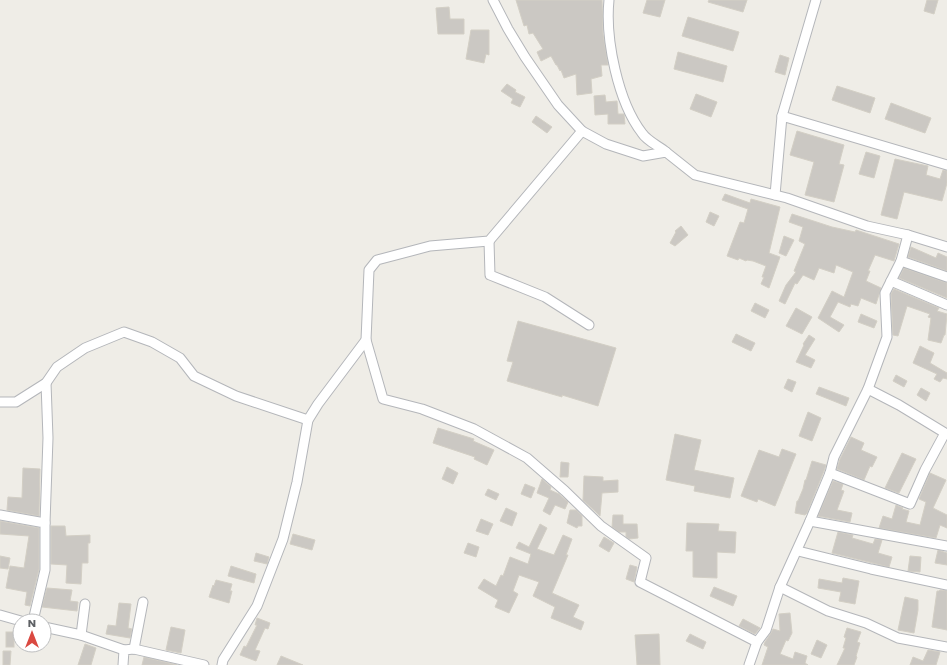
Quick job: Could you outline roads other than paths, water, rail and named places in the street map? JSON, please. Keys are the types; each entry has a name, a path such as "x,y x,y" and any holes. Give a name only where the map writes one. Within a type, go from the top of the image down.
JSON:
{"street":[{"path":"495,0 508,29 525,57 558,105 582,131 606,144 643,156 666,152"},
{"path":"609,0 607,16 610,48 615,72 628,110 642,134 695,175 787,198 867,226 908,235 947,247"},
{"path":"775,195 782,116 816,0"},
{"path":"782,116 947,164"},
{"path":"582,131 489,241 490,275 545,297 589,324"},
{"path":"749,665 757,642 766,630 780,587 798,551 830,473 834,457 868,389 887,337 885,293 901,261 908,235"},
{"path":"489,241 430,246 377,260 369,270 366,340 383,399 422,410 474,430 527,458 565,491 601,526 646,558 640,582 757,642"},
{"path":"901,261 947,277"},
{"path":"891,281 947,305"},
{"path":"0,402 16,402 46,384 58,367 85,348 124,332 152,342 180,358 194,376 229,393 308,420"},
{"path":"222,665 223,660 257,606 283,539 297,482 308,420 318,404 366,340"},
{"path":"34,613 45,570 48,438 46,384"},
{"path":"830,473 910,504 925,470 945,433 899,405 868,389"},
{"path":"0,515 45,523"},
{"path":"810,521 947,546"},
{"path":"798,551 871,569 947,585"},
{"path":"780,587 828,611 866,623 898,638 947,647"},
{"path":"123,665 143,602"},
{"path":"80,635 85,604"},
{"path":"0,615 12,618"},
{"path":"52,629 80,635 129,650 204,665"}]}
